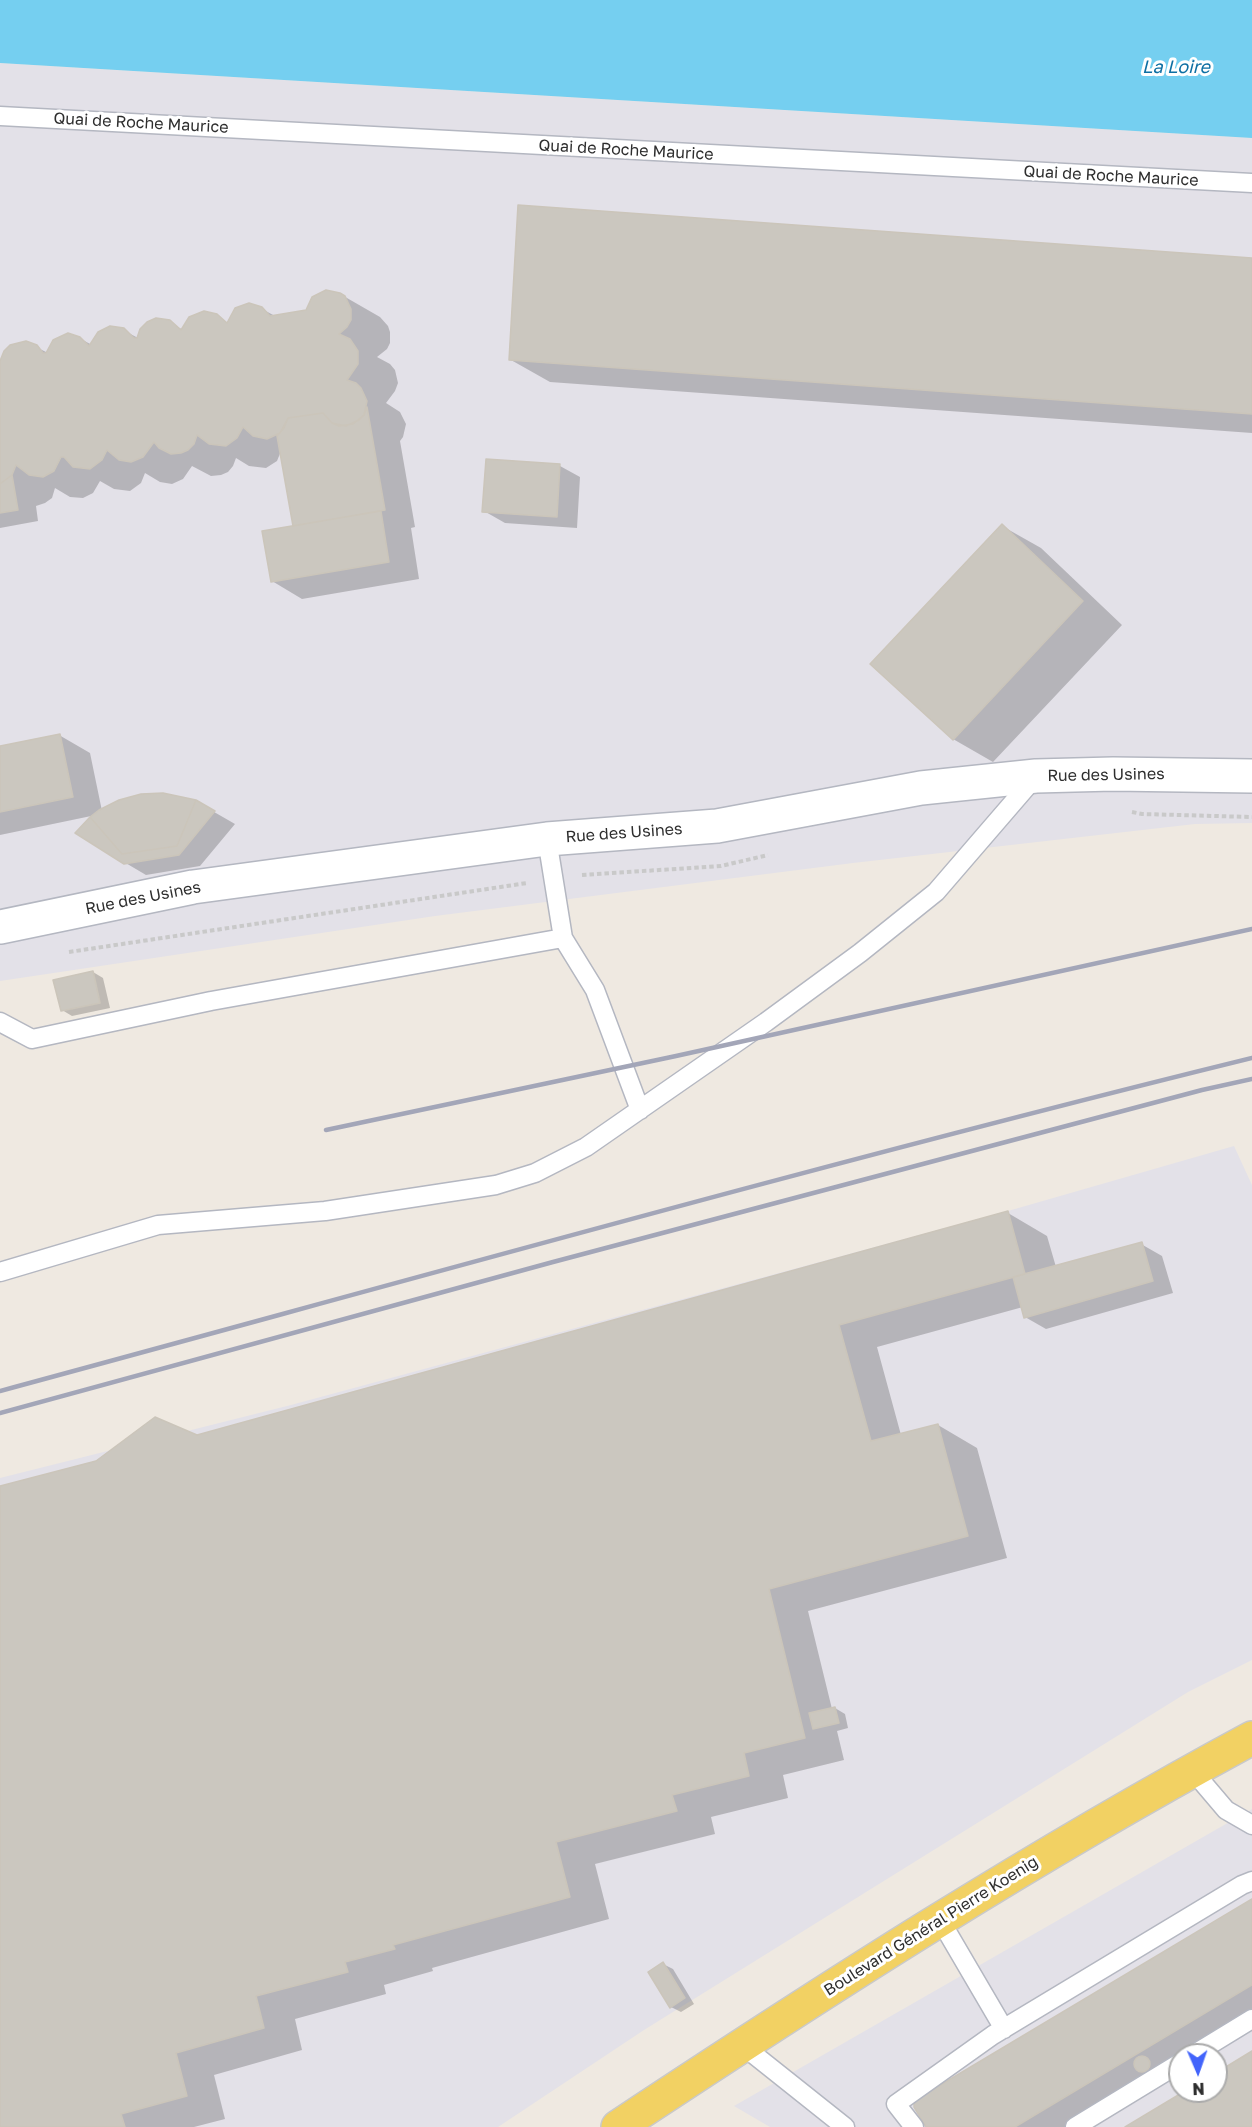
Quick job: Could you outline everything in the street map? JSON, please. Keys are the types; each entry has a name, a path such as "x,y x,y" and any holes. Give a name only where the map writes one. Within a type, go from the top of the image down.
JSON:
{"main road":[{"name":"Boulevard Général Pierre Koenig","path":"618,2127 939,1918 1192,1770 1252,1738"}],"street":[{"name":"Rue des Usines","path":"0,927 193,887 547,839 717,826 921,788 1036,776 1113,774 1252,776"}],"lane":[{"name":"Quai de Roche Maurice","path":"0,116 1252,183"},
{"path":"0,1272 158,1225 325,1211 496,1185 535,1173 586,1147 766,1023 860,953 936,892 1036,776"},
{"path":"547,839 563,938 595,990 640,1110"},
{"path":"0,1023 32,1039 211,1000 563,938"},
{"path":"1192,1770 1226,1810 1252,1825"},
{"path":"914,2127 896,2104 1004,2029 1252,1881"},
{"path":"939,1918 1004,2029"},
{"path":"1213,2043 1252,2019"},
{"path":"742,2045 845,2127"},
{"path":"1075,2127 1168,2070"}],"path":[{"path":"65,952 514,886 552,877 722,866"}],"shaded area":[{"path":"0,63 1252,138 1252,823 1195,824 853,863 435,916 0,981"},
{"path":"1234,1146 1252,1185 1252,1660 1188,1692 644,2030 498,2127 0,2127 0,1478 291,1405 1008,1211"},
{"path":"1252,1809 1252,2127 770,2127 734,2106"}],"water":[{"name":"La Loire","path":"0,0 1252,0 1252,138 0,63"}],"building":[{"path":"518,205 1252,258 1252,414 509,360"},
{"path":"326,290 345,296 351,309 351,320 339,334 350,339 358,351 358,364 347,380 356,383 361,388 367,401 364,415 353,424 339,426 332,423 323,413 288,418 280,433 267,439 253,436 243,427 237,438 226,446 209,444 197,435 194,444 188,450 171,454 159,448 154,442 143,457 131,462 119,460 107,450 102,460 90,469 73,467 64,457 61,457 54,471 43,477 29,475 16,465 12,475 0,484 0,361 4,351 10,345 26,341 37,345 43,353 46,353 53,340 68,333 80,337 89,346 98,332 110,326 124,328 134,338 137,338 140,329 147,322 156,318 170,320 181,330 189,317 204,311 217,314 227,323 235,308 249,303 262,307 270,316 306,310 312,297"},
{"path":"367,407 385,510 293,526 277,436 284,428 288,418 323,413 332,423 346,426 359,420"},
{"path":"486,459 560,464 557,517 482,512"},
{"path":"12,475 18,510 0,513 0,484"},
{"path":"381,511 389,562 271,582 262,531"},
{"path":"1002,524 1083,601 953,740 870,664"},
{"path":"60,734 73,797 0,812 0,746"},
{"path":"163,793 196,800 177,846 122,854 90,817 119,800 141,794"},
{"path":"196,800 215,811 179,855 124,864 75,833 90,817 122,854 177,846"},
{"path":"93,971 100,1003 61,1011 53,980"},
{"path":"1008,1211 1025,1274 839,1325 871,1441 938,1424 968,1536 769,1589 805,1738 744,1753 749,1776 672,1795 677,1811 556,1842 570,1897 393,1945 395,1949 345,1962 348,1972 256,1996 264,2028 176,2053 187,2096 121,2114 125,2127 0,2127 0,1486 96,1461 155,1417 197,1435"},
{"path":"1142,1242 1153,1281 1024,1318 1013,1277"},
{"path":"835,1707 839,1723 813,1729 809,1713"},
{"path":"1252,1899 1252,1985 1015,2127 926,2127 914,2107 917,2099"},
{"path":"663,1962 685,1998 670,2008 648,1972"},
{"path":"1252,2051 1252,2127 1125,2127 1168,2101 1228,2103 1228,2066"},
{"path":"1142,2056 1148,2058 1150,2064 1148,2070 1142,2072 1136,2070 1134,2064 1136,2058"}],"railway":[{"path":"326,1130 676,1056 1252,929"},
{"path":"0,1391 782,1179 1252,1058"},
{"path":"0,1413 553,1262 1202,1090 1252,1079"}]}
